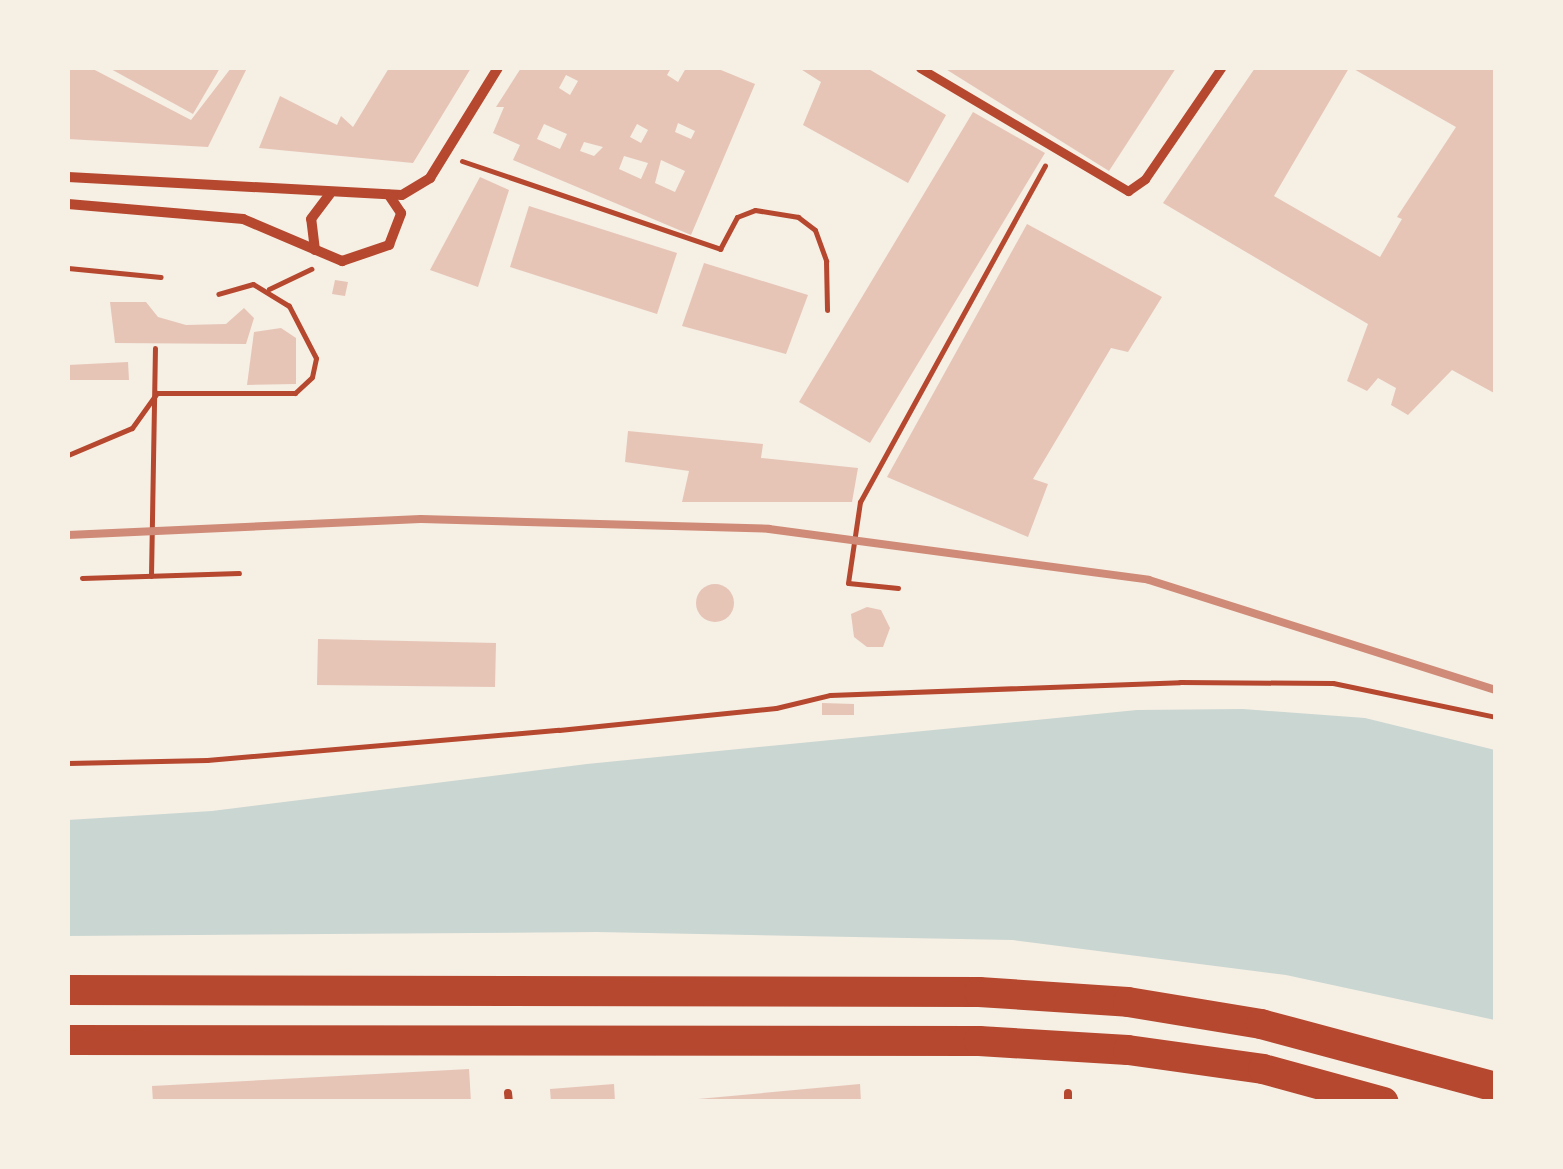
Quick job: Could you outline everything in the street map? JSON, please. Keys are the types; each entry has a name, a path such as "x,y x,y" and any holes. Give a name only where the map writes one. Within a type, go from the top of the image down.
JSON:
{"highway":[{"path":"68,990 700,988 1054,997 1261,1024 1496,1086"},
{"path":"68,1040 978,1041 1128,1050 1263,1069 1384,1102"}],"street":[{"path":"68,177 330,194 390,196 410,192 430,178 498,68"},
{"path":"920,68 1128,191 1145,179 1221,68"},
{"path":"316,251 311,219 330,194"},
{"path":"68,204 244,219 342,262 384,248 401,213 390,196"}],"path":[{"path":"898,588 848,582 860,502 1053,150"},
{"path":"445,155 720,249 737,217 755,210 798,217 815,230 822,250 831,294 826,310"},
{"path":"269,289 318,265"},
{"path":"68,268 160,277"},
{"path":"68,455 132,428 158,393 294,392 312,377 316,358 289,306 269,289 253,284 218,294"},
{"path":"151,576 155,348"},
{"path":"82,578 239,574"},
{"path":"68,764 207,760 559,730 776,708 830,695 1180,682 1333,683 1496,717"}],"shaded area":[{"path":"1243,709 1365,718 1495,750 1495,1020 1286,975 1013,940 597,932 68,936 68,820 212,811 587,764 1137,710"}],"building":[{"path":"68,68 91,68 191,120 231,68 247,68 208,147 68,139"},
{"path":"109,68 220,68 193,114"},
{"path":"389,68 471,68 413,163 259,148 280,96 337,125 341,116 353,127"},
{"path":"521,68 671,68 667,75 678,82 686,68 716,68 755,84 691,235 513,160 520,145 493,133 504,107 496,107","holes":["566,75 578,81 570,95 559,88","678,123 695,131 691,139 675,132","544,124 567,134 560,149 537,139","637,124 648,130 641,143 630,137","584,142 603,147 594,156 580,151","624,156 648,163 641,179 619,169","661,160 685,171 675,192 655,183"]},
{"path":"799,68 867,68 946,115 908,183 803,125 821,82"},
{"path":"944,68 1176,68 1109,171"},
{"path":"1255,68 1349,68 1274,196 1380,257 1402,219 1397,217 1456,127 1352,68 1496,68 1496,394 1452,370 1408,415 1391,405 1396,388 1378,378 1367,391 1347,381 1368,324 1163,203"},
{"path":"973,112 1045,153 870,443 799,402"},
{"path":"480,177 509,190 478,287 430,270"},
{"path":"529,206 677,253 657,314 510,267"},
{"path":"1027,224 1162,297 1128,352 1111,348 1033,479 1048,484 1028,537 887,477"},
{"path":"704,263 808,295 786,354 682,326"},
{"path":"335,280 348,282 345,296 332,294"},
{"path":"110,302 146,302 158,317 186,325 226,324 244,308 254,318 246,344 115,343"},
{"path":"281,328 296,338 296,384 247,385 254,332"},
{"path":"128,362 129,380 68,380 68,365"},
{"path":"628,431 763,444 761,458 858,468 852,502 682,502 689,471 625,462"},
{"path":"715,584 728,590 734,603 728,616 715,622 702,616 696,603 702,590"},
{"path":"867,607 881,610 890,628 883,647 867,647 854,637 851,614"},
{"path":"318,639 496,643 495,687 317,685"},
{"path":"822,703 854,704 854,715 822,715"},
{"path":"469,1069 471,1102 153,1102 152,1086"},
{"path":"614,1084 615,1102 551,1102 550,1089"},
{"path":"860,1084 861,1102 698,1099"}],"railway":[{"path":"68,535 421,519 769,529 1149,580 1496,690"}]}
